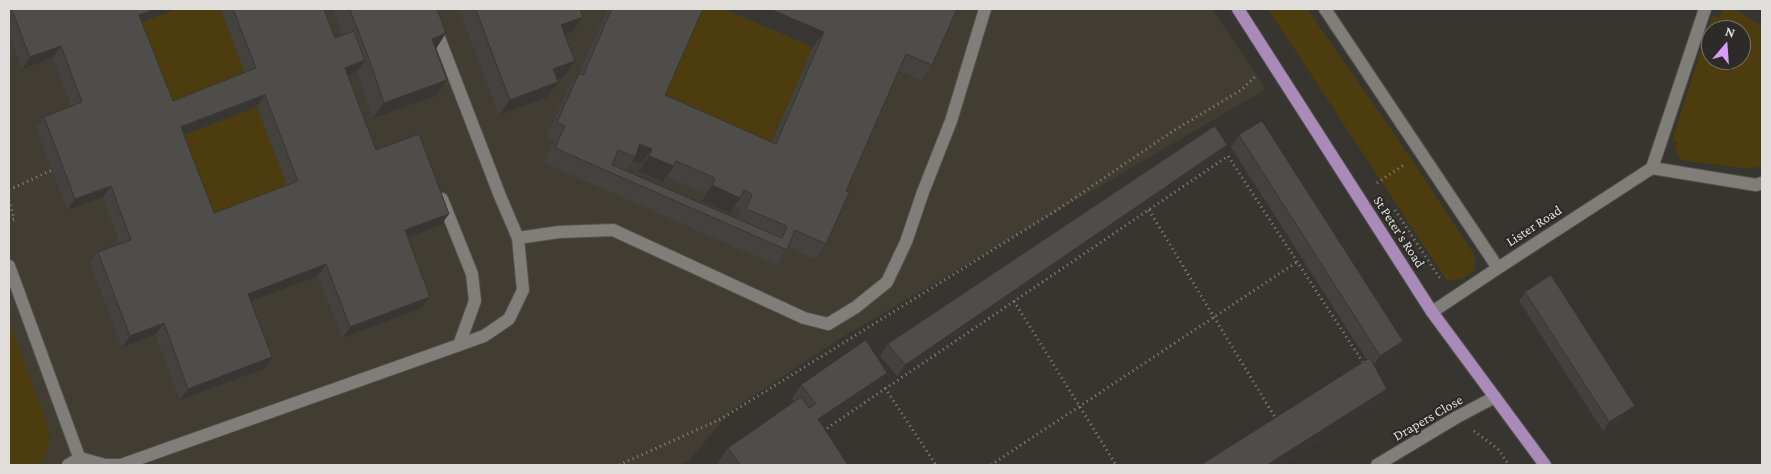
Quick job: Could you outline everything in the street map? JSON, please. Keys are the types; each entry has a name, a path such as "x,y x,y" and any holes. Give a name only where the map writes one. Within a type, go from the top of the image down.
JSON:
{"main road":[{"name":"St Peter's Road","path":"1238,9 1432,312 1545,465"}],"street":[{"path":"68,465 81,462 121,465 484,336 509,319 523,290 518,238 428,9"},
{"path":"518,238 559,232 613,230 804,318 828,324 856,307 887,282 906,242 952,121 985,9"},
{"path":"1325,9 1498,268"},
{"path":"1704,9 1652,168 1756,185 1762,183"},
{"name":"Lister Road","path":"1432,312 1652,168"},
{"path":"437,187 472,274 475,301 459,345"},
{"path":"9,266 13,291 81,462"},
{"name":"Drapers Close","path":"1378,465 1457,417 1495,398"}],"path":[{"path":"619,465 721,419 889,316 1057,210 1173,131 1241,90 1273,62"},
{"path":"1376,183 1422,154"},
{"path":"816,435 1228,156 1364,364 1356,369"},
{"path":"9,190 52,170"},
{"path":"9,200 14,219 9,221"},
{"path":"1149,210 1276,419 1284,414"},
{"path":"991,465 1297,262"},
{"path":"1014,301 1116,465"},
{"path":"885,388 936,465"},
{"path":"1457,417 1498,449 1509,465"}],"shaded area":[{"path":"9,9 1212,9 1266,89 841,338 732,410 688,462 679,465 9,465"},
{"path":"177,9 221,9 248,80 165,112 131,26"},
{"path":"699,9 724,9 813,47 765,159 654,111"},
{"path":"1268,9 1307,9 1409,155 1475,256 1473,272 1462,279 1447,281"},
{"path":"1723,9 1734,9 1762,26 1762,166 1749,169 1681,160 1675,150 1677,142 1672,141 1701,50 1701,70 1751,70 1751,20 1711,20 1712,16 1720,17"},
{"path":"257,107 290,192 206,225 173,139"},
{"path":"9,322 50,430 46,455 41,463 34,466 9,465"}],"building":[{"path":"12,9 155,9 139,15 173,101 256,68 233,9 324,9 335,38 354,31 365,60 345,68 376,150 419,134 449,214 405,230 430,297 350,327 326,264 248,294 272,357 188,389 164,323 130,336 98,252 131,240 111,186 75,199 44,117 82,102 61,46 30,57","holes":["265,95 298,181 214,213 181,127"]},
{"path":"350,9 437,9 446,33 432,39 447,80 384,103"},
{"path":"476,9 580,9 583,17 561,25 575,61 553,69 558,82 510,100"},
{"path":"612,9 703,9 665,95 776,144 824,32 770,9 957,9 932,65 906,54 846,191 849,193 826,244 795,230 787,250 555,148 565,126 557,122 579,73 583,75","holes":["640,144 652,149 649,156 674,166 676,161 715,178 712,185 740,198 744,190 752,194 746,209 787,226 782,238 612,165 618,150 635,157"]},
{"path":"1262,121 1403,341 1380,356 1239,135"},
{"path":"1215,126 1227,145 905,365 888,344"},
{"path":"1551,275 1635,406 1609,422 1525,292"},
{"path":"866,340 887,373 818,419 848,465 740,465 728,448 801,397 809,408 816,404 801,385"},
{"path":"1370,358 1387,389 1267,465 1201,465"}]}
